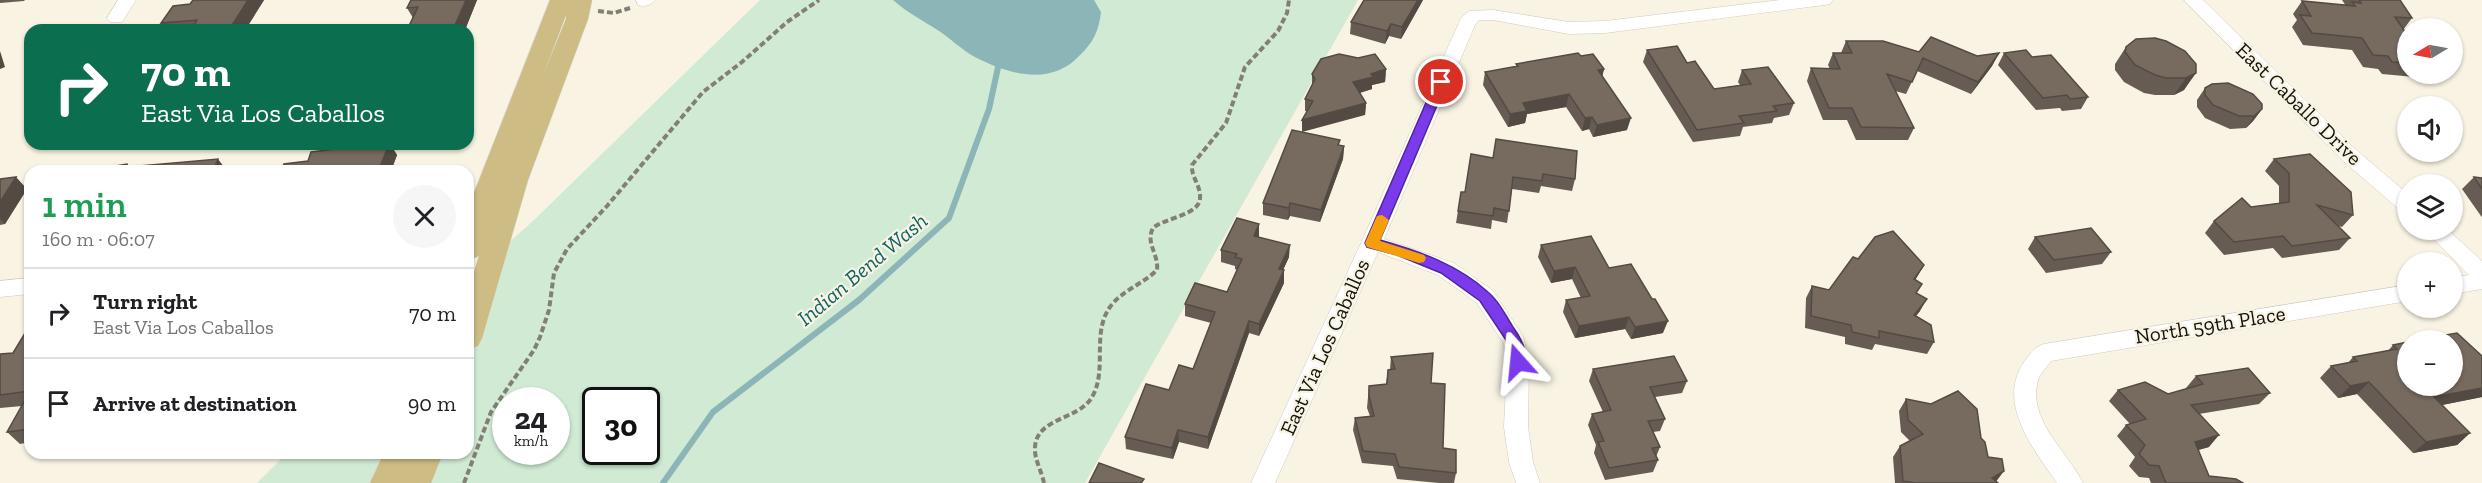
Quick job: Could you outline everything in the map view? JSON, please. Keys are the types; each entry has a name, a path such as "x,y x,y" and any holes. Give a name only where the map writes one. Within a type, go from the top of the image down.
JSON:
{"main road":[{"path":"474,318 500,231 573,10"},
{"path":"474,229 493,174 573,10"},
{"path":"386,483 396,459"},
{"path":"415,483 425,459"}],"street":[{"path":"116,18 127,0"},
{"path":"1789,2 1824,0"},
{"name":"East Caballo Drive","path":"2193,0 2348,154 2397,196"},
{"name":"East Via Los Caballos","path":"1263,483 1372,243 1467,22 1475,15 1493,15 1569,28 1605,27 1789,2"},
{"path":"474,239 500,231"},
{"path":"2446,240 2482,274"},
{"path":"1372,243 1401,251 1446,269 1485,297 1515,342 1518,362 1516,427 1521,462 1528,483"},
{"path":"2463,284 2482,281"},
{"path":"0,289 24,287"},
{"name":"North 59th Place","path":"2070,483 2038,433 2025,404 2026,379 2044,353 2397,295"}],"path":[{"path":"573,10 621,13 645,0"},
{"path":"474,458 491,412 534,350 540,337 549,310 554,273 567,249 607,206 673,124 703,92 742,62 786,22 819,0"},
{"path":"1044,483 1035,449 1037,438 1050,425 1078,411 1092,397 1098,374 1100,334 1109,309 1121,294 1157,270 1159,265 1149,239 1152,229 1157,224 1192,211 1198,205 1201,196 1198,184 1192,176 1192,165 1220,133 1245,67 1280,31 1287,15 1289,0"},
{"path":"465,483 474,459"}],"green space":[{"path":"760,0 1358,0 1085,483 257,483 281,459 474,459 474,274 533,221"}],"water":[{"path":"893,0 1094,0 1101,12 1099,25 1088,46 1068,66 1055,72 1028,74 1000,68 973,56"}],"building":[{"path":"193,0 248,0 233,24 195,24 197,20 161,23 173,6 190,4"},
{"path":"411,0 466,0 456,24 410,24 418,7 407,8"},
{"path":"1364,0 1418,0 1402,27 1391,24 1387,31 1351,22"},
{"path":"2359,0 2400,0 2412,18 2395,17 2397,20 2397,62 2392,62 2388,56 2373,55 2362,38 2312,33 2300,15 2311,16 2302,1 2355,6 2352,2 2361,3"},
{"path":"1931,37 1977,56 1999,53 1978,82 1923,58 1912,82 1887,74 1914,128 1861,127 1852,108 1829,108 1811,68 1840,69 1833,53 1852,53 1846,41 1883,41 1919,52"},
{"path":"2155,38 2185,51 2196,64 2196,73 2186,78 2166,78 2135,65 2125,52 2126,47 2136,39"},
{"path":"1677,46 1687,63 1695,61 1714,89 1751,84 1742,70 1768,67 1794,103 1773,106 1777,111 1739,116 1744,123 1697,130 1647,50"},
{"path":"2026,50 2032,57 2051,55 2088,97 2070,99 2067,95 2043,98 2004,53"},
{"path":"1578,53 1581,56 1593,54 1604,69 1598,70 1631,118 1597,125 1592,117 1585,118 1569,94 1523,103 1527,111 1510,114 1485,72 1518,66 1516,64"},
{"path":"1339,54 1358,58 1375,54 1386,69 1371,74 1373,77 1353,82 1366,103 1302,120 1313,101 1305,99 1315,79 1312,74 1321,59"},
{"path":"2228,83 2253,94 2262,104 2262,109 2254,116 2239,116 2213,105 2205,95 2205,88 2212,84"},
{"path":"1292,130 1340,140 1338,145 1344,146 1321,210 1290,203 1289,208 1263,203"},
{"path":"1496,139 1577,151 1575,179 1543,174 1542,181 1513,177 1509,211 1494,208 1493,216 1458,211 1461,192 1465,192 1471,154 1493,158"},
{"path":"387,150 381,165 284,165 308,161 311,152"},
{"path":"2310,154 2351,192 2353,215 2317,205 2350,238 2292,246 2283,236 2234,242 2214,221 2242,198 2251,207 2289,202 2289,173 2274,159"},
{"path":"218,159 216,165 150,165"},
{"path":"16,177 0,202 0,179"},
{"path":"2474,177 2482,178 2482,189"},
{"path":"1237,218 1259,224 1254,236 1290,245 1279,269 1284,270 1259,324 1249,321 1208,437 1178,430 1172,448 1125,437 1146,384 1169,390 1179,365 1193,369 1215,312 1185,304 1195,283 1227,292 1242,259 1235,257 1237,254 1221,250"},
{"path":"2091,228 2111,252 2054,260 2035,237"},
{"path":"1893,231 1924,265 1914,279 1922,284 1916,293 1927,299 1914,315 1931,325 1934,342 1879,331 1879,338 1852,332 1851,325 1811,316 1812,286 1829,290 1853,257 1858,259 1875,237"},
{"path":"1591,236 1609,268 1631,264 1668,321 1635,327 1629,317 1579,326 1566,300 1590,296 1575,267 1554,271 1541,245"},
{"path":"24,335 24,392 0,395 0,354 13,353"},
{"path":"2463,339 2482,356 2482,388 2463,392"},
{"path":"2397,349 2397,396 2439,396 2434,397 2470,433 2426,442 2369,382 2350,386 2331,366 2357,361 2353,357"},
{"path":"1433,353 1431,383 1445,384 1443,448 1456,450 1456,473 1399,467 1395,454 1363,451 1355,418 1374,416 1369,386 1387,384 1388,370 1395,369 1391,357"},
{"path":"1674,356 1687,381 1650,387 1665,419 1648,421 1660,447 1652,448 1658,460 1609,468 1598,442 1604,441 1592,414 1611,410 1593,369"},
{"path":"2248,368 2270,393 2191,405 2219,435 2195,442 2209,476 2236,479 2243,483 2166,483 2159,466 2149,465 2139,454 2145,445 2126,425 2146,419 2118,390 2145,382 2168,394 2203,384 2196,376"},
{"path":"1958,391 1977,409 1981,438 1985,442 1988,457 2002,459 2004,471 1992,478 1998,483 1903,481 1900,446 1923,434 1908,420 1906,399 1931,404"},
{"path":"24,402 24,430 7,432"},
{"path":"1099,463 1144,479 1141,483 1089,483"}],"waterway":[{"name":"Indian Bend Wash","path":"663,483 713,412 859,300 949,218 989,109 1000,58"}],"slow traffic":[{"path":"1382,220 1372,243 1419,258"}],"route":[{"path":"1441,82 1372,243 1401,251 1446,269 1485,297 1515,342 1518,362"}]}
